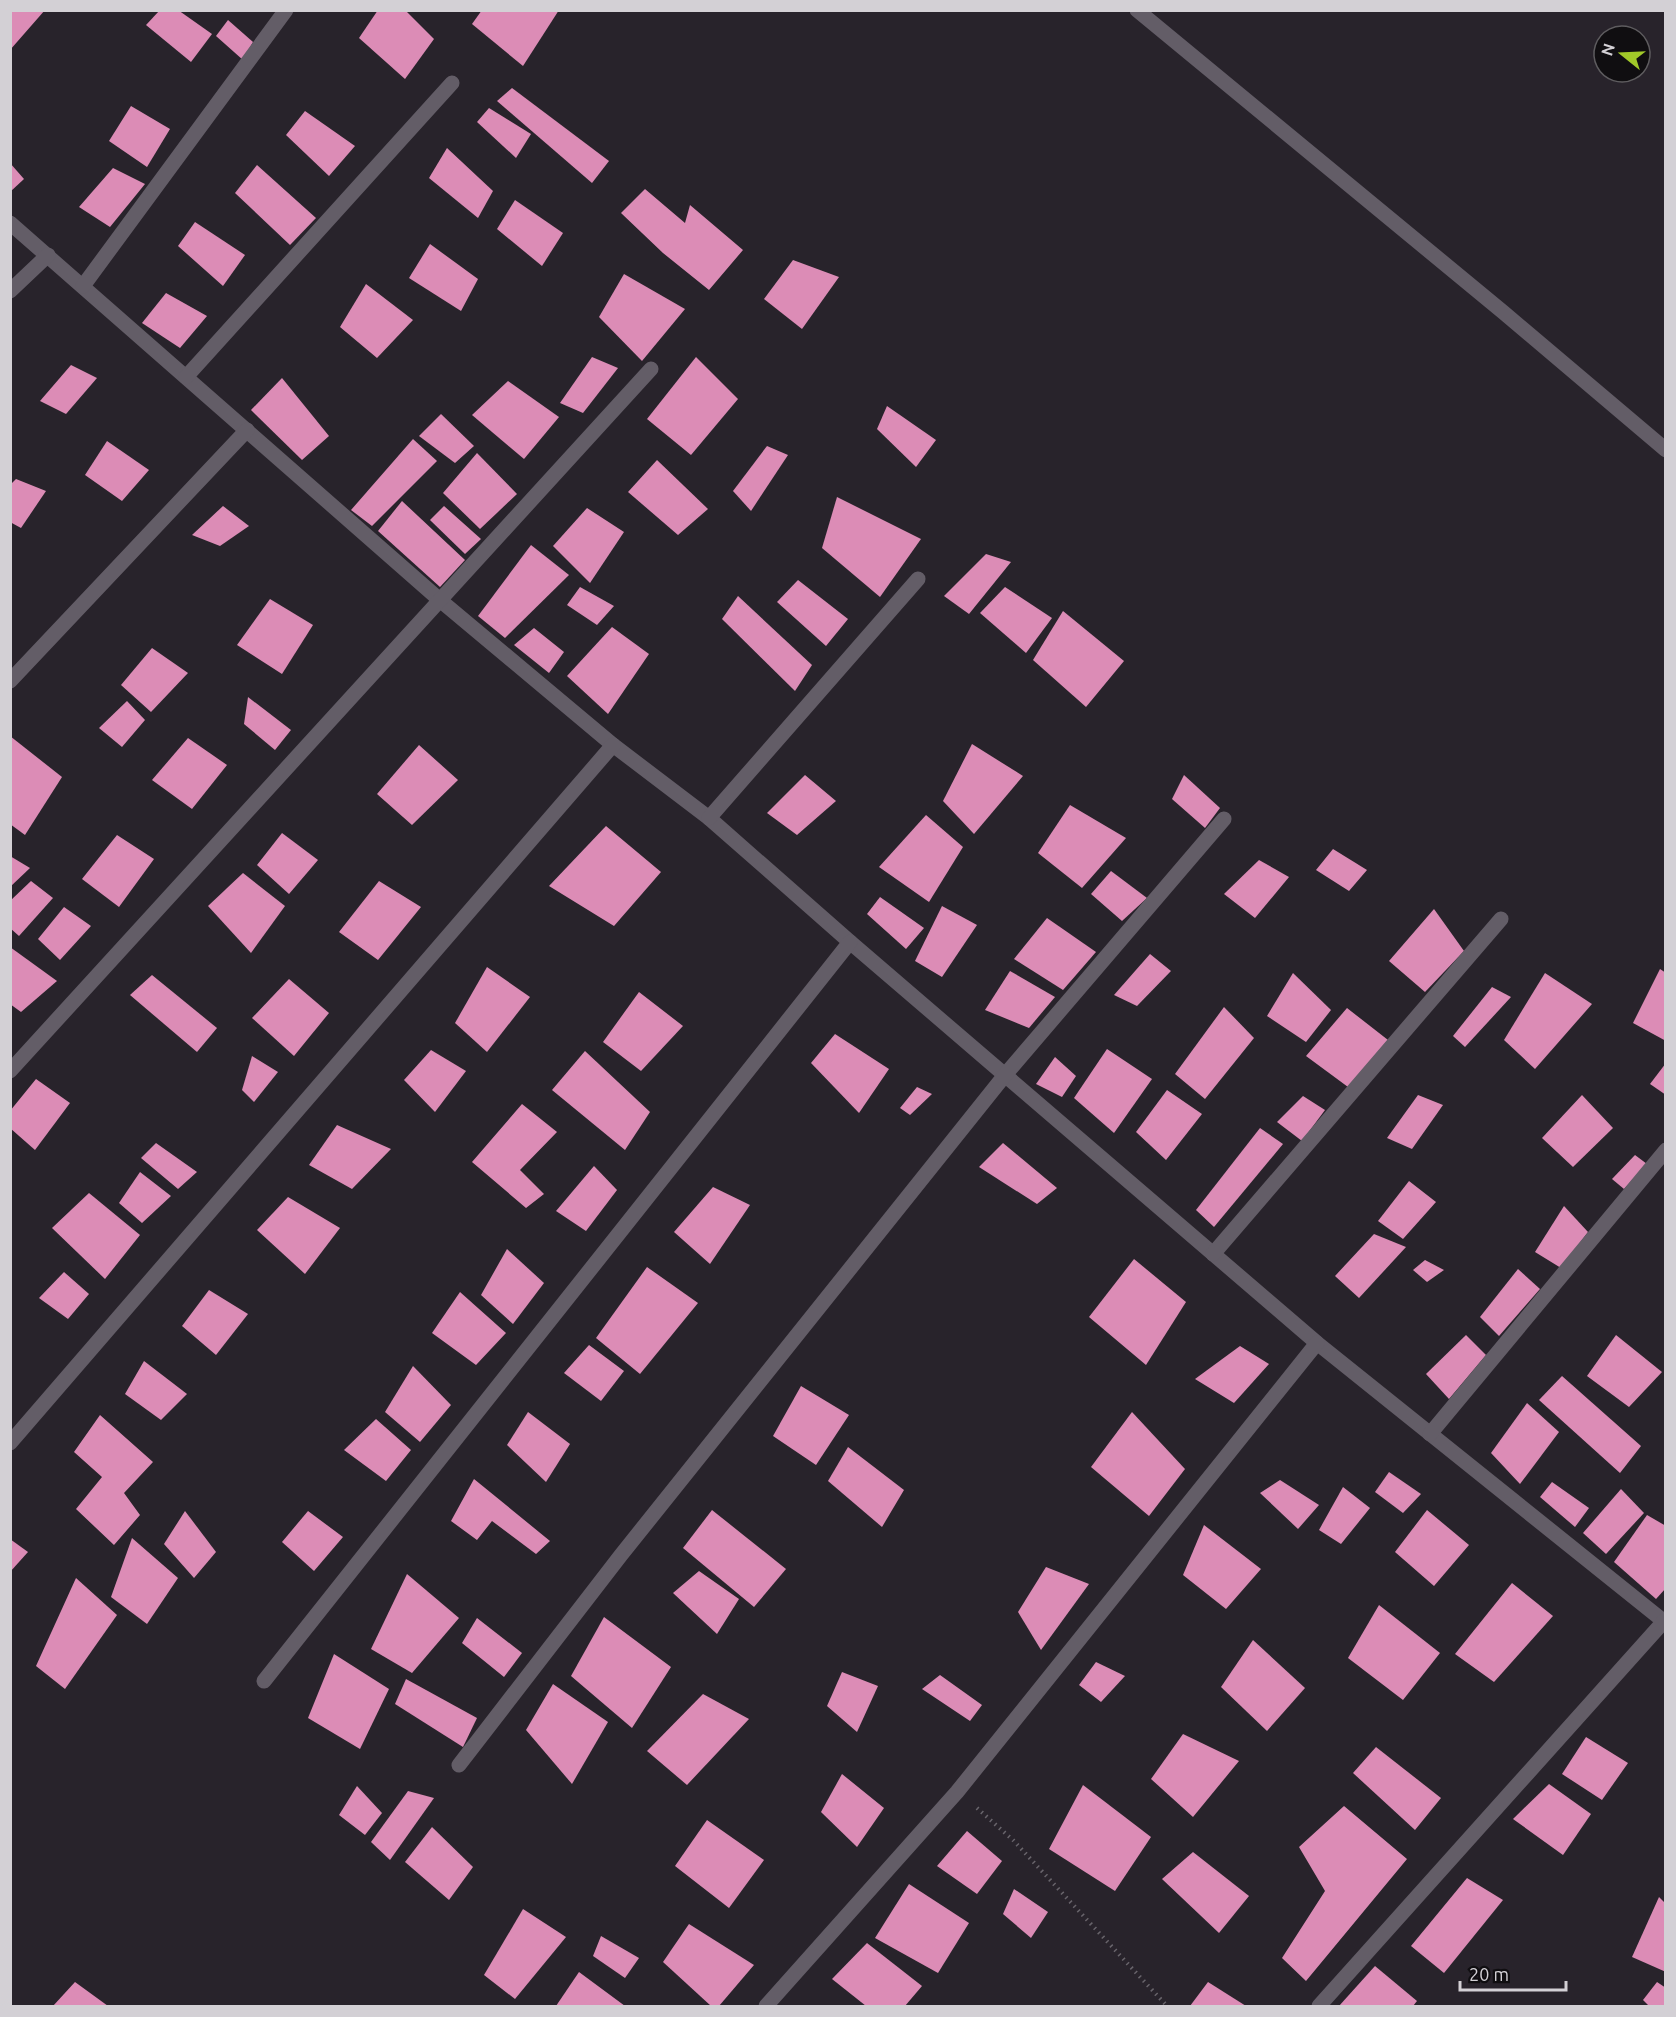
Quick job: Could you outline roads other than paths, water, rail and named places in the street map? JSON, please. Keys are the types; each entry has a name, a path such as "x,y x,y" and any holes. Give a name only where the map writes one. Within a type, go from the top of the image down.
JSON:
{"street":[{"path":"83,286 286,10"},
{"path":"1137,10 1494,305 1665,450"},
{"path":"186,377 452,83"},
{"path":"10,223 441,601 613,745 709,818 1317,1343 1665,1621 1318,2007"},
{"path":"10,291 48,255"},
{"path":"10,1071 651,369"},
{"path":"10,681 247,430"},
{"path":"709,818 918,579"},
{"path":"10,1443 613,745"},
{"path":"459,1766 628,1546 1005,1075 1224,819"},
{"path":"1213,1254 1502,919"},
{"path":"264,1680 850,942"},
{"path":"1430,1434 1665,1150"},
{"path":"766,2007 957,1791 1317,1343"}]}
